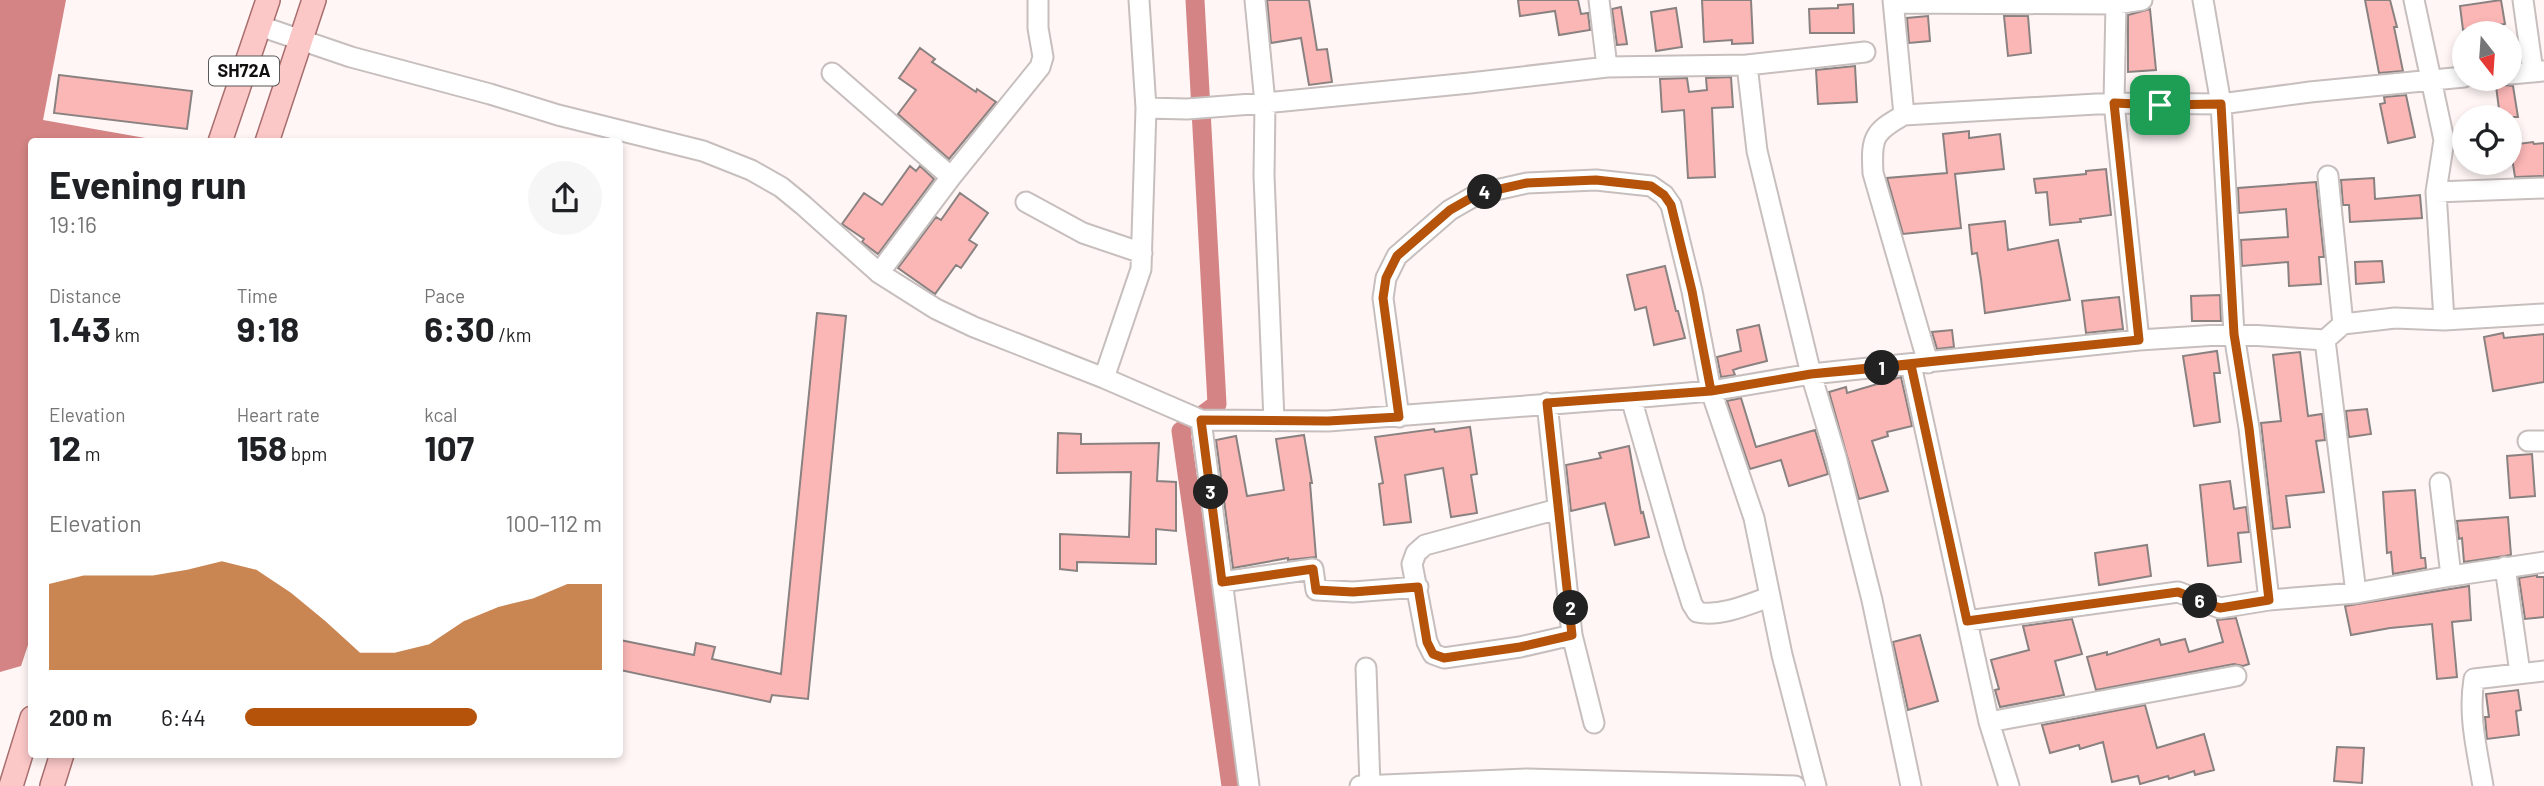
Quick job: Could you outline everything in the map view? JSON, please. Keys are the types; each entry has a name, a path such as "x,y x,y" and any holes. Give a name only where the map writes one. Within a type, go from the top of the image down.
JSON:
{"main road":[{"name":"SH72A","path":"221,138 268,0"},
{"name":"SH72A","path":"268,138 314,0"},
{"path":"11,786 28,731"},
{"path":"52,786 61,758"}],"street":[{"path":"879,273 951,177 1040,67 1043,57 1038,29 1038,0"},
{"path":"1104,378 1136,290 1142,253 1146,108 1139,0"},
{"path":"1255,0 1265,103 1264,176 1274,421"},
{"path":"1599,0 1607,67"},
{"path":"1903,115 1893,1 2116,4 2142,0"},
{"path":"2203,0 2221,104 2234,334 2249,428 2269,600"},
{"path":"2414,0 2444,140 2436,192 2444,320"},
{"path":"2523,0 2538,72"},
{"path":"2116,4 2114,103 2139,340"},
{"path":"260,26 351,57 617,136 703,151 751,170 781,187 879,273 936,309 1197,419 1328,421 1399,417 1711,391 1811,374 2139,340 2234,334 2325,340 2343,324 2395,318 2444,320 2544,314"},
{"path":"1146,108 1187,109 1265,103 1607,67 1747,65 1865,52"},
{"path":"1747,65 1757,151 1811,374 1836,457 1872,600 1911,786"},
{"path":"832,73 951,177"},
{"path":"2009,786 1989,722 1967,621 1919,364 1873,173 1872,150 1876,137 1883,127 1903,115 2114,103 2221,104 2452,78"},
{"path":"2328,176 2343,324"},
{"path":"1399,417 1383,298 1386,278 1397,256 1450,210 1478,194 1527,183 1596,180 1651,186 1664,195 1671,205 1692,291 1711,391 1754,518 1769,597 1816,786"},
{"path":"2436,192 2544,188"},
{"path":"1026,202 1083,233 1142,253"},
{"path":"2325,340 2356,593"},
{"path":"1631,398 1675,551 1697,612 1709,614 1769,597"},
{"path":"1547,403 1572,635 1594,723"},
{"path":"1197,419 1249,786"},
{"path":"2440,483 2451,576"},
{"path":"1558,509 1425,545 1416,553 1412,564 1427,642 1433,654 1444,658 1520,647 1572,635"},
{"path":"1967,621 2178,592 2220,608 2269,600 2356,593 2544,562"},
{"path":"2505,568 2520,673"},
{"path":"1222,582 1313,569 1316,590 1353,592 1418,587"},
{"path":"1366,668 1370,786"},
{"path":"2483,786 2472,725 2471,698 2474,679 2544,671"},
{"path":"1989,722 2236,676"},
{"path":"1360,786 1527,779 1795,786"}],"shaded area":[{"path":"0,0 66,0 43,120 145,138 28,138 28,645 21,666 0,672"}],"building":[{"path":"1267,0 1309,0 1317,50 1327,49 1332,82 1309,85 1301,38 1271,43"},
{"path":"1518,0 1578,0 1581,14 1588,13 1590,30 1559,35 1555,11 1520,16"},
{"path":"1702,0 1751,0 1753,43 1732,44 1732,40 1704,42"},
{"path":"2365,0 2390,0 2403,71 2379,73"},
{"path":"2501,0 2504,21 2462,21 2460,6"},
{"path":"1853,4 1854,33 1810,33 1809,9 1838,8 1838,5"},
{"path":"1621,7 1627,44 1617,45 1612,9"},
{"path":"1676,8 1682,47 1656,51 1651,12"},
{"path":"2150,9 2156,70 2128,72 2128,15"},
{"path":"1928,16 1930,41 1909,43 1907,18"},
{"path":"2004,16 2028,16 2031,53 2008,56"},
{"path":"920,48 935,59 932,62 976,92 977,89 996,102 949,159 898,114 916,90 899,78"},
{"path":"1855,66 1857,102 1818,104 1816,70"},
{"path":"59,75 192,91 187,129 54,113"},
{"path":"1731,77 1733,107 1712,108 1715,177 1688,178 1684,110 1662,112 1660,79 1687,78 1689,92 1707,90 1706,78"},
{"path":"2497,91 2514,91 2516,105 2498,105"},
{"path":"2406,95 2415,137 2388,143 2380,104 2385,103 2384,97"},
{"path":"1969,131 1969,138 2000,134 2004,169 1955,174 1961,228 1903,234 1887,178 1947,173 1943,134"},
{"path":"2522,143 2544,143 2544,176 2515,177 2522,175"},
{"path":"910,166 916,171 920,166 934,179 878,254 862,242 864,239 842,224 864,193 882,205"},
{"path":"2106,169 2111,215 2050,225 2047,192 2036,193 2034,179 2086,174 2086,171"},
{"path":"2374,178 2375,199 2420,195 2422,218 2350,222 2349,205 2343,205 2341,180"},
{"path":"2316,182 2324,257 2319,257 2321,284 2289,286 2288,262 2242,266 2241,240 2288,237 2286,209 2239,213 2238,188"},
{"path":"960,193 988,213 969,240 977,245 961,268 956,265 935,294 898,268 936,217 941,220"},
{"path":"2005,221 2008,250 2058,240 2070,300 1985,313 1977,253 1972,254 1969,225"},
{"path":"2382,261 2384,282 2356,284 2355,262"},
{"path":"1665,266 1685,338 1654,345 1646,307 1635,310 1627,275"},
{"path":"2220,295 2221,321 2192,321 2191,296"},
{"path":"2119,297 2123,329 2086,333 2082,301"},
{"path":"817,313 846,316 808,699 772,695 770,702 623,671 623,641 694,655 696,643 715,647 712,659 781,674"},
{"path":"1759,325 1767,361 1733,370 1735,375 1721,377 1717,357 1741,351 1737,330"},
{"path":"1952,330 1954,347 1937,349 1932,332"},
{"path":"2503,333 2504,338 2544,334 2544,382 2493,391 2484,337"},
{"path":"2217,351 2220,373 2214,373 2220,422 2194,426 2183,356"},
{"path":"2300,352 2308,416 2322,414 2325,440 2316,441 2324,492 2286,496 2290,527 2273,529 2261,423 2281,421 2273,355"},
{"path":"1901,377 1912,426 1887,432 1888,436 1872,441 1888,491 1859,499 1829,392 1846,387 1847,393"},
{"path":"1741,398 1756,447 1815,430 1828,474 1789,486 1781,460 1750,469 1727,401"},
{"path":"2367,409 2371,434 2349,437 2346,411"},
{"path":"1470,427 1477,474 1471,475 1477,513 1451,517 1443,468 1405,475 1411,522 1384,525 1379,484 1383,483 1375,437"},
{"path":"1058,433 1081,434 1081,444 1159,443 1157,481 1176,482 1176,531 1156,529 1156,564 1077,562 1077,571 1060,569 1060,534 1129,537 1131,472 1057,473"},
{"path":"1304,435 1312,483 1316,557 1288,558 1233,568 1216,440 1236,436 1247,496 1284,490 1276,439"},
{"path":"1629,446 1641,513 1643,512 1649,537 1615,545 1605,503 1571,511 1566,465 1601,458 1599,453"},
{"path":"2532,454 2535,496 2510,498 2507,456"},
{"path":"2230,481 2234,509 2246,507 2249,532 2238,533 2241,562 2208,566 2200,485"},
{"path":"2415,490 2421,558 2425,558 2426,568 2393,574 2391,552 2387,553 2383,492"},
{"path":"2508,517 2511,555 2464,562 2457,521"},
{"path":"2147,545 2151,576 2099,585 2095,553"},
{"path":"2537,575 2544,577 2544,617 2525,619 2519,578"},
{"path":"2469,586 2471,620 2452,622 2457,677 2437,679 2432,624 2351,635 2345,606"},
{"path":"2236,618 2249,664 2234,664 2096,690 2087,657 2107,652 2107,655 2159,639 2161,645 2185,639 2189,652 2223,642 2217,620"},
{"path":"2072,619 2082,654 2055,661 2064,695 2000,707 1995,690 1999,689 1991,660 2029,650 2023,626"},
{"path":"1920,635 1938,701 1908,710 1893,642"},
{"path":"2518,690 2521,710 2516,711 2519,735 2487,739 2485,717 2489,717 2486,694"},
{"path":"2145,705 2157,748 2204,734 2214,770 2195,775 2194,771 2140,784 2138,776 2112,782 2103,742 2080,749 2079,745 2050,753 2042,725"},
{"path":"2337,747 2364,748 2362,783 2334,781"}],"waterway":[{"path":"1195,0 1217,404 1181,431 1231,786"}],"route":[{"path":"2160,105 2114,103 2139,340 1811,374 1711,391 1547,403 1572,635 1520,647 1444,658 1433,654 1427,642 1418,587 1353,592 1316,590 1313,569 1222,582 1201,420 1328,421 1399,417 1383,298 1386,278 1397,256 1450,210 1478,194 1527,183 1596,180 1651,186 1664,195 1671,205 1692,291 1711,391 1811,374 1911,365 1967,621 2178,592 2220,608 2269,600 2249,428 2234,334 2221,104 2160,105"}]}
